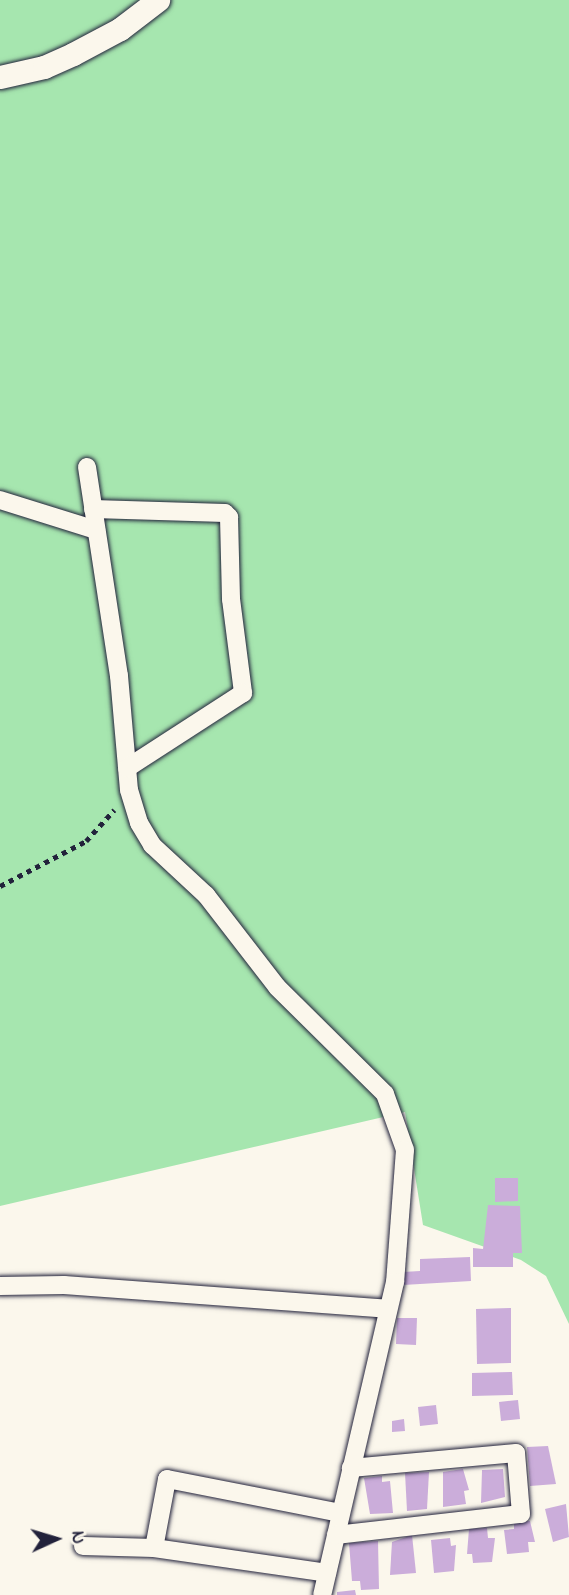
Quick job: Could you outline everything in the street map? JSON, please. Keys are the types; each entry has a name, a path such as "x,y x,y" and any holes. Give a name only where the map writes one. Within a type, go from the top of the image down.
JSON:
{"street":[{"path":"0,77 44,67 73,54 120,29 158,0"},
{"path":"87,467 119,676 129,790 152,845 206,895 277,988 370,1077 394,1112 405,1169 394,1282 322,1595"},
{"path":"0,500 96,530"},
{"path":"93,509 225,513 229,517 231,599 243,693 128,768"},
{"path":"0,1286 65,1285 387,1309"},
{"path":"336,1535 521,1514 516,1454 351,1468"},
{"path":"154,1548 167,1479 340,1513"},
{"path":"83,1546 154,1548 327,1573"}],"path":[{"path":"0,886 86,841 129,790"}],"green space":[{"path":"0,0 569,0 569,1324 546,1276 521,1260 423,1225 405,1112 0,1206"}],"building":[{"path":"495,1178 518,1178 518,1201 495,1202"},
{"path":"488,1205 520,1206 522,1253 513,1253 513,1267 473,1267 473,1248 483,1249"},
{"path":"470,1257 471,1281 403,1285 403,1272 420,1271 420,1259"},
{"path":"511,1308 511,1363 477,1364 476,1309"},
{"path":"397,1318 417,1318 416,1345 396,1344"},
{"path":"512,1372 513,1395 472,1396 472,1373"},
{"path":"518,1400 520,1419 501,1421 499,1402"},
{"path":"436,1405 438,1424 420,1426 418,1407"},
{"path":"404,1419 405,1431 392,1432 392,1421"},
{"path":"548,1446 556,1484 530,1486 527,1447"},
{"path":"463,1469 469,1490 464,1491 466,1504 443,1507 443,1472"},
{"path":"503,1469 505,1497 481,1503 482,1470"},
{"path":"429,1472 427,1509 407,1511 405,1473"},
{"path":"382,1476 382,1482 390,1481 393,1513 370,1514 364,1478"},
{"path":"566,1504 569,1537 553,1542 545,1509"},
{"path":"530,1521 535,1542 528,1542 529,1552 507,1554 504,1530 514,1529 514,1522"},
{"path":"487,1528 488,1538 495,1538 492,1562 473,1563 472,1554 467,1554 469,1529"},
{"path":"412,1535 416,1573 390,1575 392,1542"},
{"path":"450,1538 451,1546 456,1545 454,1571 434,1573 431,1540"},
{"path":"378,1541 379,1589 361,1590 360,1581 352,1581 349,1543"},
{"path":"355,1590 356,1595 337,1595 337,1592"}]}
